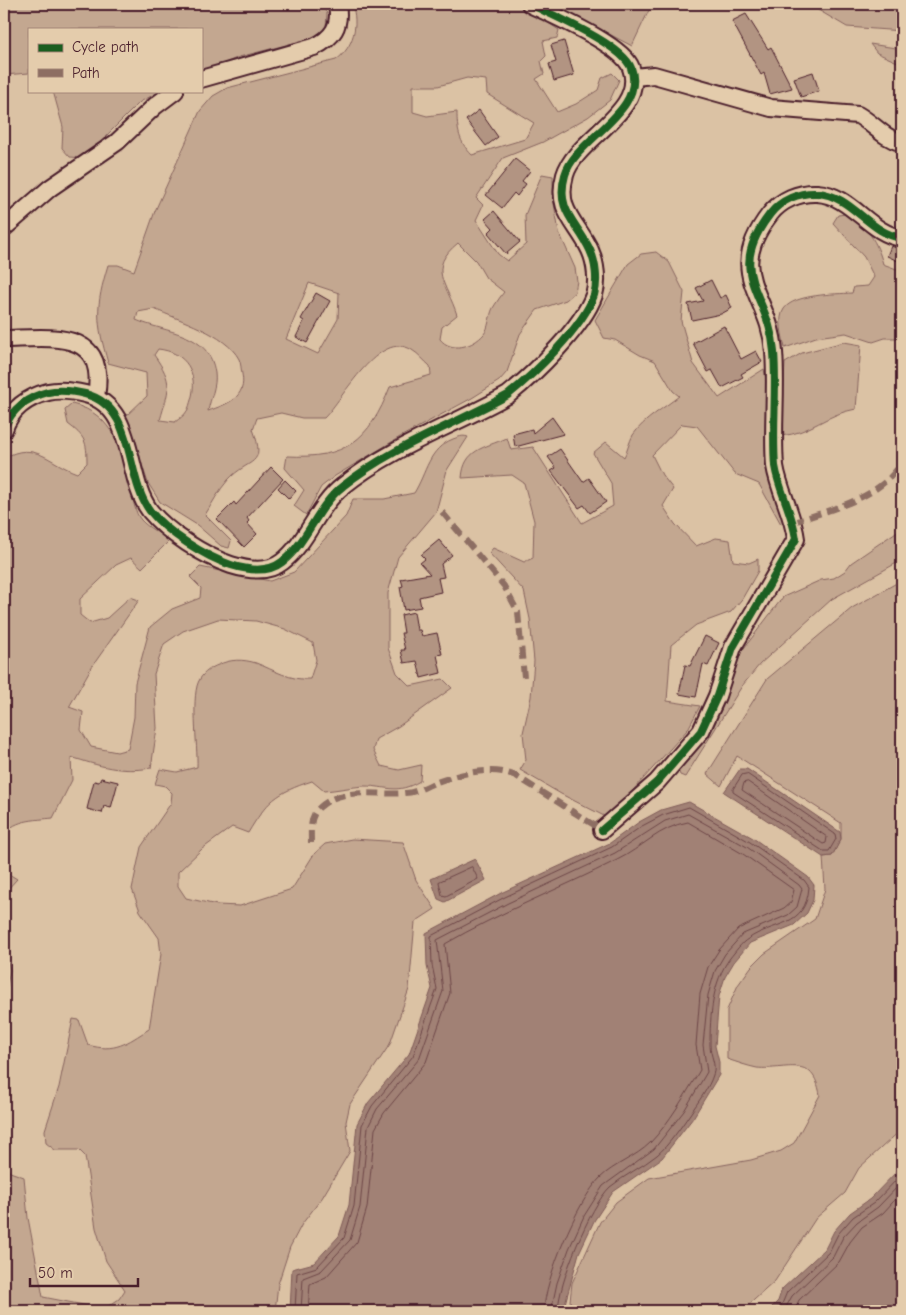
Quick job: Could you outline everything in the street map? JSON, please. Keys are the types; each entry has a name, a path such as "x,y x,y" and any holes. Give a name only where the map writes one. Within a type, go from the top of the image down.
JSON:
{"street":[{"path":"202,79 314,47 328,40 338,19 337,4"},
{"path":"4,429 8,419 19,406 38,395 56,390 75,391 96,397 115,416 126,438 142,496 149,510 194,547 231,564 256,569 280,564 294,550 333,494 343,485 373,465 508,395 528,378 567,336 590,303 594,294 596,279 590,251 565,211 562,199 565,174 571,162 630,96 634,89 634,77 631,66 614,48 530,4"},
{"path":"634,77 654,74 771,108 858,115 868,121 882,135 902,143"},
{"path":"4,228 50,188 117,142 155,106 175,92"},
{"path":"602,830 657,782 701,730 717,696 733,647 796,539 795,530 778,482 775,466 774,352 771,328 757,297 748,268 752,243 773,211 792,197 804,194 831,196 857,211 876,228 894,237 902,238"},
{"path":"4,339 66,339 80,343 88,349 94,362 99,381 96,397"}],"shaded area":[{"path":"4,4 319,4 327,13 326,27 317,37 239,57 202,73 202,28 28,28 28,73 4,75"},
{"path":"352,4 519,4 559,30 557,38 543,41 546,56 541,61 544,74 536,79 557,112 576,104 598,90 602,78 612,73 619,80 610,100 588,117 543,142 503,158 476,198 483,205 476,220 498,254 507,261 526,244 525,215 542,174 553,176 553,198 559,232 575,268 577,281 575,292 566,300 537,310 520,334 507,372 499,381 335,476 321,487 306,515 294,506 304,490 285,468 287,456 325,454 340,450 352,443 373,421 390,387 431,375 430,366 412,350 400,346 387,349 375,357 363,369 324,418 302,418 281,413 257,418 253,429 257,441 257,456 228,480 205,515 231,541 229,548 221,546 197,525 160,502 148,483 126,416 147,396 146,373 108,363 99,325 99,304 104,280 108,265 118,265 134,271 155,211 200,111 213,96 227,88 336,60 351,42 355,27","holes":["467,78 486,80 487,94 534,123 525,139 472,155 464,145 460,135 457,112 427,116 413,112 413,86 438,86","458,243 476,261 486,278 504,292 493,308 484,334 474,342 462,347 450,346 440,339 442,327 457,315 442,277 441,269 448,252","309,283 339,293 338,319 318,354 286,339","154,309 201,329 224,342 233,350 240,362 243,382 238,394 228,403 208,411 214,388 215,373 211,359 205,349 185,336 136,320 138,312","158,349 176,354 183,359 191,373 193,390 189,407 185,414 175,422 160,420 168,386 165,373 154,355"]},
{"path":"552,4 713,4 713,7 649,10 632,46"},
{"path":"808,4 902,4 902,31 847,27"},
{"path":"870,44 902,49 902,64 877,53"},
{"path":"53,92 159,92 140,102 84,158 70,157 62,148 63,127"},
{"path":"846,214 866,229 878,249 883,264 902,271 902,338 885,338 873,342 846,333 816,337 785,348 781,318 784,309 789,304 796,300 815,296 852,293 854,287 868,286 874,277 864,257 833,223 838,215"},
{"path":"656,252 669,262 684,292 681,321 693,363 719,398 764,369 769,470 786,520 781,524 759,484 735,474 697,426 682,424 652,455 662,475 673,489 663,506 675,524 696,546 716,538 730,540 733,561 749,563 758,559 758,571 742,599 731,612 696,625 671,645 667,701 700,706 688,729 617,808 604,816 520,770 526,760 523,733 531,697 534,661 530,619 524,591 489,553 493,548 524,562 533,558 534,521 524,483 512,475 462,478 464,468 471,455 483,447 507,438 511,450 533,447 582,523 613,506 611,483 593,453 606,442 624,457 633,435 638,429 648,419 679,396 673,391 655,361 640,355 615,340 604,338 595,320 628,264 641,254"},
{"path":"844,342 861,345 856,409 845,411 801,431 781,436 785,363 802,353"},
{"path":"72,404 87,409 98,416 107,426 120,449 134,506 139,517 147,526 170,540 142,568 131,558 116,565 80,599 80,615 90,623 107,618 130,597 139,600 91,668 69,707 83,712 81,730 91,747 117,752 128,749 134,717 135,683 150,627 172,609 200,598 201,588 190,577 200,567 270,581 294,572 346,516 353,499 384,499 414,493 429,462 438,449 453,439 462,436 468,437 447,470 436,512 398,557 388,593 388,648 397,673 410,686 443,679 452,688 399,726 376,739 373,750 381,766 399,770 421,765 420,781 398,789 364,786 324,791 312,781 300,785 274,799 261,813 248,833 232,827 202,849 178,872 178,886 186,898 217,905 240,906 292,889 314,854 325,844 352,839 403,842 416,880 435,909 415,922 409,989 390,1044 350,1104 346,1122 350,1151 322,1198 302,1224 290,1247 278,1284 275,1311 4,1311 4,1163 10,1172 24,1177 28,1218 43,1297 104,1309 119,1299 125,1290 106,1261 96,1228 85,1156 79,1150 55,1150 46,1143 45,1130 59,1087 73,1019 79,1020 88,1045 97,1047 106,1048 120,1045 134,1039 149,1029 161,954 159,938 140,911 132,889 141,847 171,803 172,793 165,786 155,784 160,769 177,772 197,767 195,696 201,677 205,672 223,663 241,660 256,663 289,677 310,679 316,660 313,643 285,629 256,621 218,619 183,631 164,644 154,674 157,728 151,768 120,769 101,766 71,757 72,780 53,818 17,824 7,832 4,838 4,458 15,453 33,452 77,473 87,463 87,456 84,440 68,424 65,410"},
{"path":"902,528 902,560 832,599 760,664 742,686 685,777 680,775 678,770 738,656 783,597 821,580 834,578 845,571 851,563"},
{"path":"902,580 902,1129 859,1168 845,1193 816,1218 775,1281 744,1309 738,1311 573,1311 570,1301 572,1283 600,1222 616,1202 649,1178 751,1160 781,1151 794,1143 820,1095 817,1082 811,1073 805,1069 797,1067 757,1068 727,1059 727,1010 738,985 751,967 764,954 815,919 825,889 823,857 832,856 841,839 841,823 737,756 721,786 707,774 767,679 852,608"},
{"path":"4,871 17,879 6,891 4,891"},
{"path":"4,947 10,970 7,986 4,989"}],"water":[{"path":"740,769 747,769 840,832 841,839 832,856 823,857 724,792"},
{"path":"689,802 753,838 808,877 814,885 813,900 807,913 794,925 750,943 734,962 725,977 719,996 715,1046 719,1062 719,1075 693,1118 662,1158 613,1192 594,1221 579,1253 563,1311 290,1311 292,1269 314,1263 339,1236 349,1205 357,1124 368,1103 409,1054 432,988 427,966 426,933 503,892 610,843 639,822 661,810"},
{"path":"475,859 486,880 445,902 438,899 431,879"},
{"path":"902,1166 902,1311 768,1311 778,1301 782,1289 825,1249 834,1231 850,1213 870,1199"}],"building":[{"path":"746,14 768,49 771,47 792,88 770,94 764,73 761,75 732,21"},
{"path":"564,41 574,75 554,81 549,64 556,62 551,45"},
{"path":"813,72 819,91 801,97 794,78"},
{"path":"479,110 498,137 486,146 466,120"},
{"path":"515,159 530,171 522,181 526,184 517,196 514,193 502,208 486,195"},
{"path":"494,211 520,242 506,254 488,233 493,228 485,219"},
{"path":"891,246 902,250 898,261 887,256"},
{"path":"711,280 720,298 726,295 732,308 721,314 692,320 688,304 703,301 696,288"},
{"path":"316,293 330,301 307,343 296,337 304,321 301,319"},
{"path":"724,326 741,359 756,351 762,362 741,374 743,377 722,388 712,370 708,372 693,343"},
{"path":"552,417 564,434 515,447 513,434 532,429 533,433"},
{"path":"560,449 583,482 589,478 606,502 590,513 584,505 579,508 551,471 556,468 548,457"},
{"path":"271,467 283,479 247,518 249,521 247,523 257,534 244,547 217,519 234,502 236,505"},
{"path":"285,480 296,491 289,499 278,488"},
{"path":"439,540 452,555 441,564 444,577 438,578 441,592 419,597 421,607 404,610 400,587 403,586 401,579 430,574 420,563 425,559 421,555"},
{"path":"414,612 417,630 420,630 422,636 437,633 442,654 437,655 441,673 421,678 417,661 404,663 401,650 405,650 401,633 404,633 401,615"},
{"path":"705,636 719,643 708,666 703,664 696,697 679,694 685,665 690,666"},
{"path":"101,778 118,782 111,808 104,806 102,813 87,809 94,781 99,782"}],"marked path":[{"path":"792,523 868,494 882,485 902,461"},
{"path":"442,512 504,586 518,612 524,677"},
{"path":"311,843 311,824 314,815 329,800 339,796 361,793 409,793 454,777 486,771 496,771 516,776 602,830"}],"cycle path":[{"path":"4,429 11,415 21,405 41,394 53,391 76,392 102,401 113,413 122,428 136,480 142,497 150,511 176,535 209,556 237,567 257,570 270,568 282,562 291,554 334,494 362,472 402,448 508,395 557,349 580,321 594,295 596,278 594,261 585,240 565,207 563,198 565,175 571,162 582,149 620,111 629,98 633,83 631,68 615,50 570,23 530,4"},
{"path":"602,830 657,782 701,731 717,696 733,647 796,539 775,466 774,352 771,332 753,284 750,269 750,253 757,235 770,214 779,205 797,196 817,193 829,195 840,200 880,230 902,238"}]}
